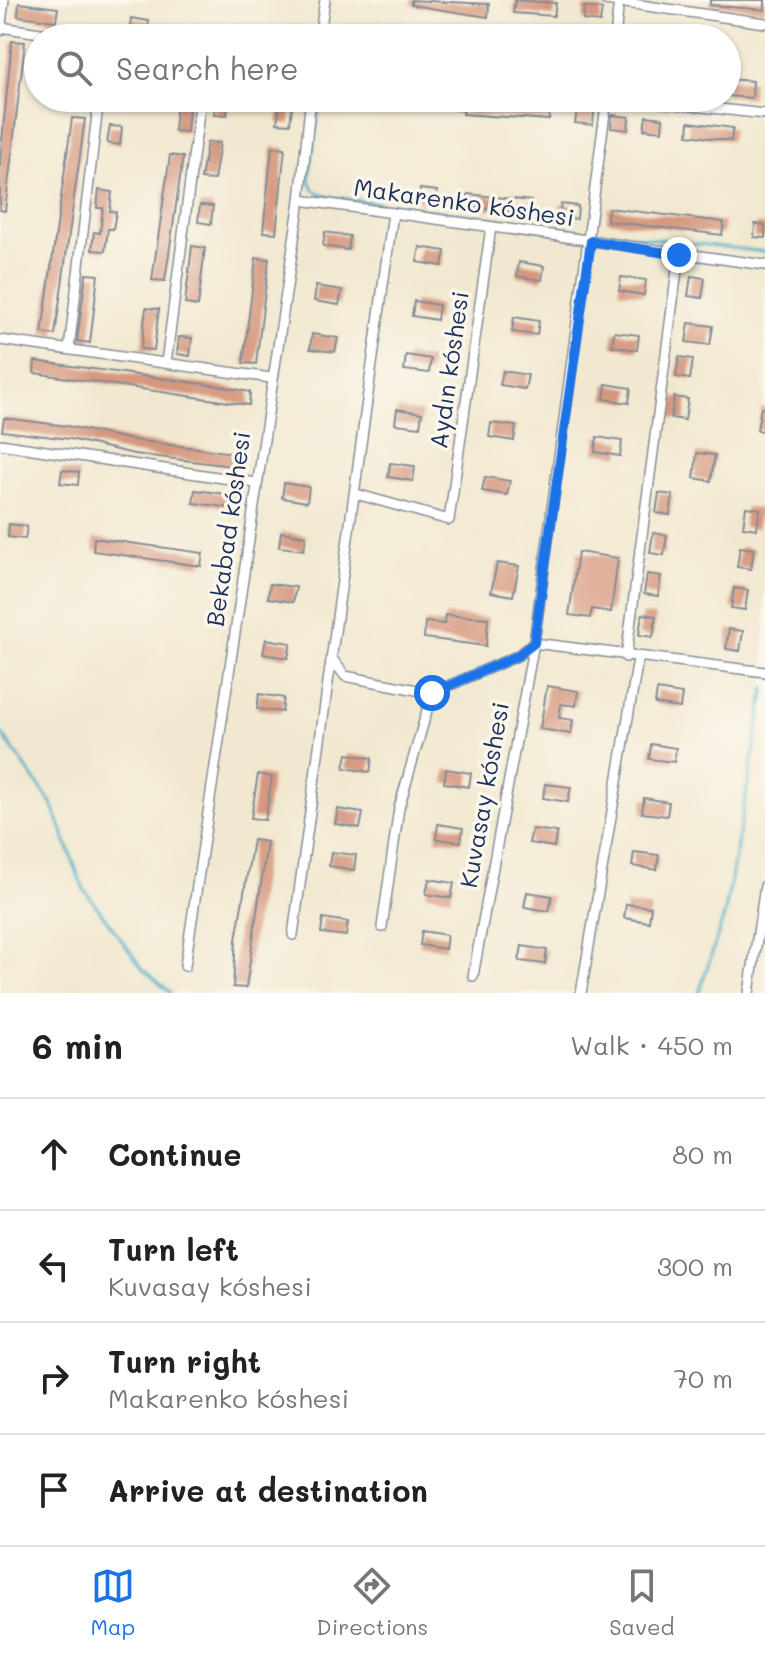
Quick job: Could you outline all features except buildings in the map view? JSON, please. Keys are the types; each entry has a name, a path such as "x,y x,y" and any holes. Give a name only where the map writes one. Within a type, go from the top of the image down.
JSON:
{"street":[{"path":"4,0 0,28 24,31"},
{"path":"321,24 325,0"},
{"path":"605,0 765,23"},
{"path":"617,24 619,1"},
{"path":"741,111 765,114"},
{"path":"69,349 97,112"},
{"path":"166,363 199,112"},
{"name":"Bekabad kóshesi","path":"185,966 300,200 309,112"},
{"name":"Kuvasay kóshesi","path":"473,976 534,643 591,241 605,112"},
{"name":"Makarenko kóshesi","path":"300,200 765,265"},
{"path":"293,935 393,213"},
{"name":"Aydın kóshesi","path":"356,494 449,520 491,227"},
{"path":"626,657 679,255"},
{"path":"0,340 271,378"},
{"path":"0,444 256,483"},
{"path":"333,660 345,676 432,693 517,656 534,643 638,659 765,672"},
{"path":"581,993 638,659"},
{"path":"382,927 399,808 432,693"},
{"path":"749,993 765,886"},
{"path":"754,958 765,960"}],"waterway":[{"path":"318,112 309,179 314,190 325,196 584,231"},
{"path":"599,232 765,252"},
{"path":"699,993 725,913 765,688"},
{"path":"0,731 52,804 83,888 143,969 171,993"}],"route":[{"path":"432,693 517,656 534,643 591,241 679,255"}]}
